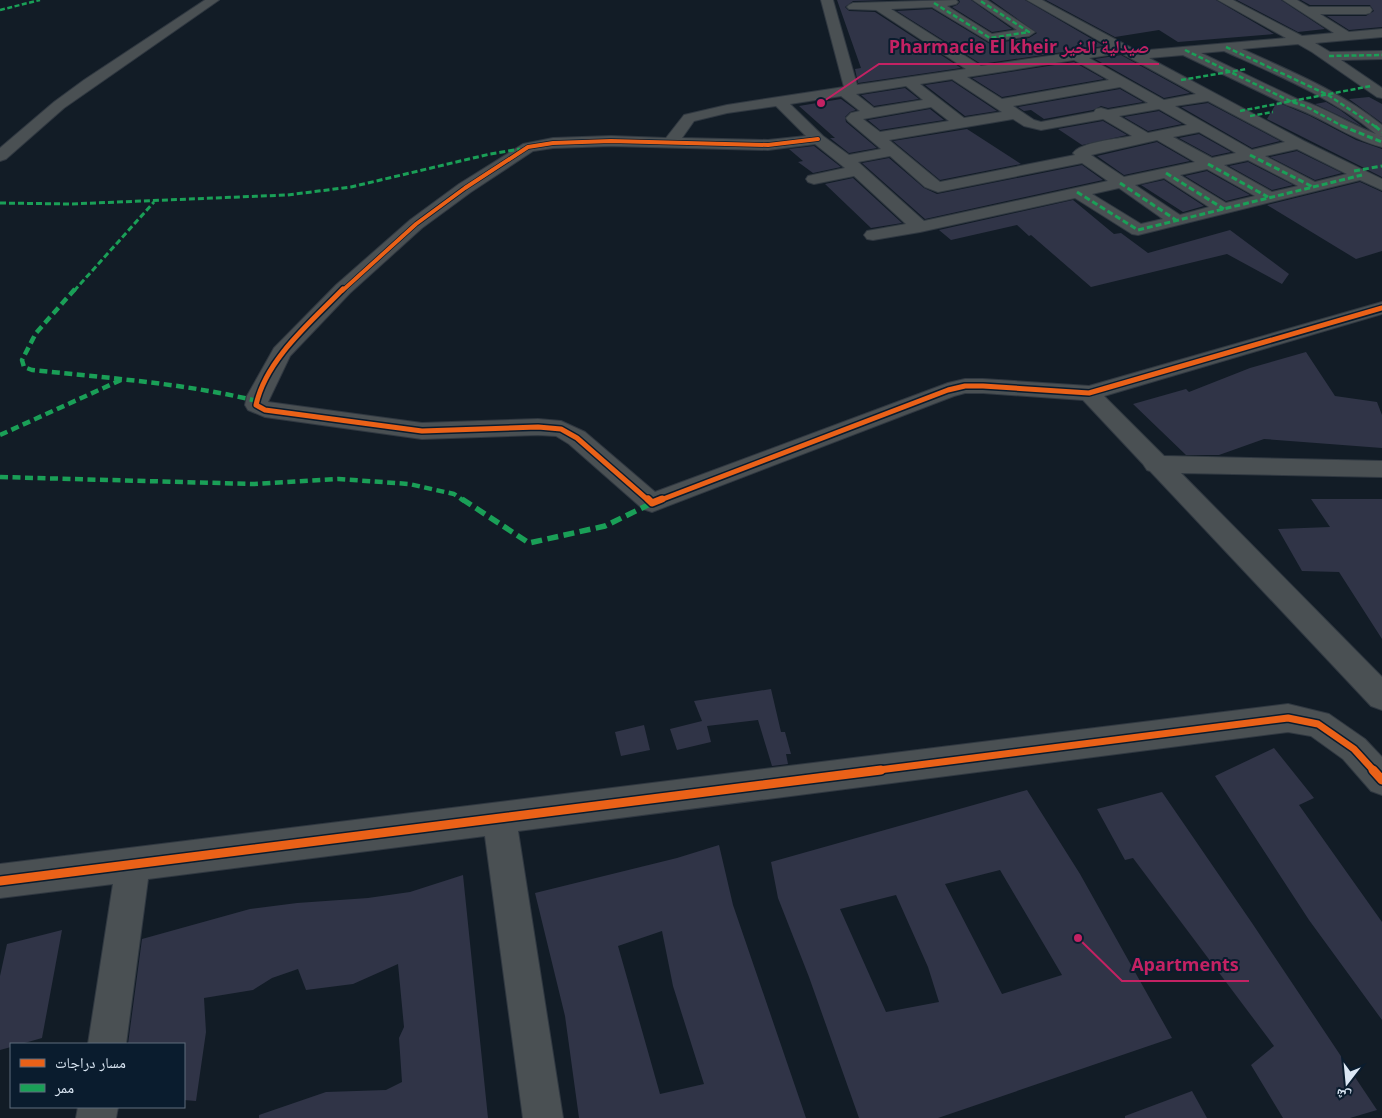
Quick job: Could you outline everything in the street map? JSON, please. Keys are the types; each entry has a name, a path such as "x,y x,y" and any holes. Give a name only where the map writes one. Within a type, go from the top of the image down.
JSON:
{"street":[{"path":"0,156 59,105 89,83 213,0"},
{"path":"827,0 849,92 871,113"},
{"path":"1033,0 1299,144 1382,185"},
{"path":"1286,0 1347,36"},
{"path":"1307,11 1372,10 1353,0"},
{"path":"853,7 972,1 1028,32 990,38 934,3"},
{"path":"1229,3 1252,4"},
{"path":"1229,3 1329,56 1357,76 1378,86"},
{"path":"878,6 978,71"},
{"path":"670,142 689,118 727,110 978,71 1076,56 1226,47 1382,33"},
{"path":"1226,47 1328,96 1363,117 1382,132"},
{"path":"1184,50 1347,128 1382,142"},
{"path":"1329,56 1382,55"},
{"path":"1076,56 1250,155 1313,187"},
{"path":"1039,62 1055,71"},
{"path":"999,68 1014,77"},
{"path":"1181,80 1247,69"},
{"path":"955,75 1029,123 1041,126 1210,96"},
{"path":"909,82 961,123"},
{"path":"1086,99 1123,82"},
{"path":"1029,86 1044,96"},
{"path":"1000,104 1044,96 1069,86 1107,115 1208,164 1268,197"},
{"path":"1245,114 1378,86"},
{"path":"780,102 818,139 852,165 920,227"},
{"path":"934,102 853,118 878,137 931,184 941,187 1085,158"},
{"path":"878,137 1017,114"},
{"path":"1176,220 1085,158 1081,153 1090,148 1202,127"},
{"path":"818,139 768,145 670,142 553,143 528,148 465,188 416,224 343,289 280,353 258,396 256,405 265,410 422,431 538,427 561,429 577,438 652,503 948,390 983,386 1089,393 1382,308"},
{"path":"873,235 920,227 1299,144"},
{"path":"814,179 893,151"},
{"path":"1077,192 1138,230 1313,187 1382,166"},
{"path":"1166,172 1224,208"},
{"path":"1089,393 1155,464 1382,697"},
{"path":"1155,464 1382,469"},
{"path":"0,881 1288,718 1318,724 1354,749 1382,780"},
{"path":"499,818 543,1118"},
{"path":"107,1043 133,864"}],"building":[{"path":"837,0 889,0 853,1 845,7 849,11 875,12 961,68 858,83 855,69 861,68"},
{"path":"959,0 971,0 1012,29 992,32 952,7 960,2"},
{"path":"991,0 1025,0 1104,46 981,64 897,11 932,9 990,44 1029,38 1037,33"},
{"path":"1046,0 1216,0 1274,34 1178,42 1159,30 1115,37"},
{"path":"1237,0 1281,0 1325,29 1298,32"},
{"path":"1301,0 1382,0 1382,27 1349,30 1327,16 1366,16 1374,11 1370,5 1310,5"},
{"path":"1121,55 1190,93 1164,98 1095,59"},
{"path":"1074,62 1104,79 1002,97 972,78"},
{"path":"952,81 997,111 965,116 925,85"},
{"path":"905,88 919,99 874,106 861,95"},
{"path":"1120,89 1143,102 1108,108 1101,106 1093,110 1044,119 1031,110 1024,111 1018,107"},
{"path":"1369,97 1382,104 1382,123 1349,99"},
{"path":"841,99 856,110 850,112 845,117 846,122 877,148 849,153 830,138 835,138 799,106"},
{"path":"1277,102 1310,116 1356,140 1382,149 1382,177 1267,119"},
{"path":"1326,102 1340,110 1363,127 1315,104"},
{"path":"1208,103 1280,141 1252,148 1181,107"},
{"path":"930,109 944,120 880,130 868,120"},
{"path":"1159,111 1182,124 1148,131 1124,117"},
{"path":"1103,121 1127,135 1082,145 1058,129"},
{"path":"967,129 1021,164 940,180 893,141"},
{"path":"1199,134 1231,152 1212,156 1179,138"},
{"path":"1157,142 1190,161 1124,175 1097,156"},
{"path":"814,146 841,167 813,173 798,162 803,161 789,149"},
{"path":"1297,151 1342,173 1315,180 1270,157"},
{"path":"889,158 924,188 937,194 1082,165 1103,180 925,219 862,163"},
{"path":"1248,162 1293,185 1272,190 1229,166"},
{"path":"1207,171 1250,195 1226,201 1185,176"},
{"path":"853,178 902,223 871,228 825,184"},
{"path":"1164,180 1204,206 1183,212 1141,185"},
{"path":"1360,182 1382,192 1382,251 1356,259 1267,205"},
{"path":"1073,200 1114,234 1121,233 1148,253 1230,230 1289,274 1282,284 1227,254 1091,287 1017,225 951,240 939,230"},
{"path":"1306,352 1335,396 1377,402 1382,415 1382,448 1264,439 1219,455 1186,455 1133,404 1186,389 1189,392 1250,368"},
{"path":"1311,499 1382,499 1382,639 1339,572 1302,571 1278,529 1330,527"},
{"path":"771,689 781,732 785,732 791,754 786,754 788,764 772,766 758,720 707,726 711,742 677,750 670,729 702,721 694,701"},
{"path":"644,725 650,750 621,756 615,732"},
{"path":"1274,748 1314,798 1299,805 1382,922 1382,1020 1309,920 1215,776"},
{"path":"1027,790 1080,874 1172,1038 938,1118 859,1118 809,977 778,898 771,862","holes":["1000,870 1062,975 1002,994 945,884","896,895 928,967 939,1002 886,1012 840,909"]},
{"path":"1162,792 1377,1110 1350,1118 1283,1118 1251,1065 1274,1046 1133,858 1125,860 1097,809"},
{"path":"719,845 733,905 806,1118 579,1118 565,1016 535,893 677,858","holes":["662,931 673,986 704,1084 660,1094 618,946"]},
{"path":"463,875 488,1118 259,1118 259,1115 326,1092 386,1090 402,1082 399,1038 404,1027 398,964 353,984 306,990 298,969 272,978 253,990 204,998 206,1032 196,1101 185,1100 185,1043 128,1043 142,939 250,909 297,903 368,898 410,892"},
{"path":"62,930 42,1038 24,1043 10,1043 10,1047 0,1050 0,976 7,944"},
{"path":"1192,1091 1207,1118 1125,1118 1125,1116"}],"marked path":[{"path":"0,10 40,0"},
{"path":"934,3 990,38 1029,32 979,0"},
{"path":"1226,47 1287,74 1328,95 1365,118 1382,132"},
{"path":"1185,50 1292,102 1305,106 1347,129 1382,142"},
{"path":"1329,56 1382,55"},
{"path":"1181,80 1247,69"},
{"path":"1240,111 1371,86"},
{"path":"1250,116 1273,112"},
{"path":"0,203 69,204 287,195 351,187 490,154 520,149"},
{"path":"1250,155 1313,187"},
{"path":"1208,164 1268,197"},
{"path":"1354,171 1382,166"},
{"path":"1166,173 1224,209"},
{"path":"1077,192 1138,230 1362,175"},
{"path":"1120,183 1176,220"},
{"path":"154,202 36,333 22,360 24,367 32,370 176,385 216,391 257,401"},
{"path":"0,435 121,380"},
{"path":"0,477 254,484 339,479 409,484 454,494 529,543 605,526 652,503"}],"cycle path":[{"path":"818,139 768,145 611,141 553,143 528,147 465,188 416,224 343,289 281,353 258,396 256,405 265,410 422,431 538,427 561,429 577,438 652,503 948,390 965,386 983,386 1089,393 1382,308"},
{"path":"0,881 1288,718 1318,724 1354,749 1382,780"}],"place":[{"name":"Pharmacie El kheir صيدلية الخير","path":"821,103"},
{"name":"Apartments","path":"1078,938"}]}
